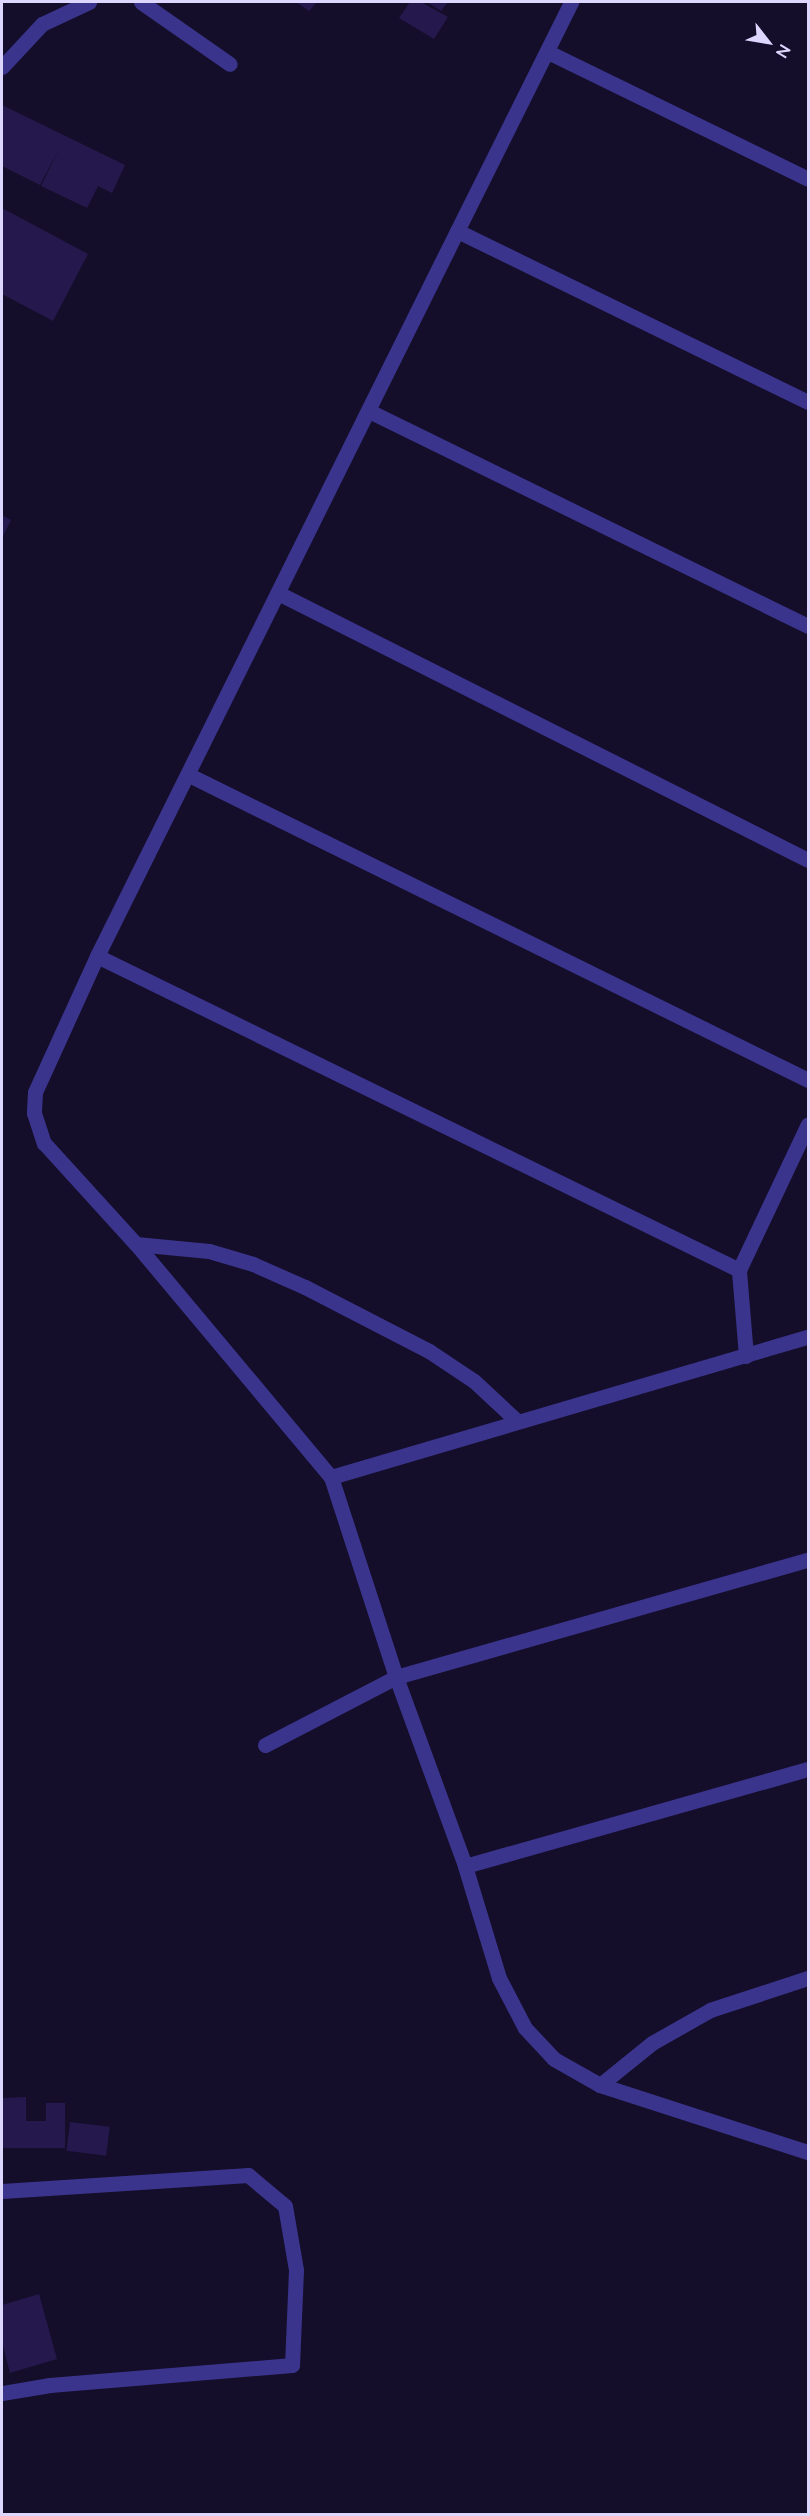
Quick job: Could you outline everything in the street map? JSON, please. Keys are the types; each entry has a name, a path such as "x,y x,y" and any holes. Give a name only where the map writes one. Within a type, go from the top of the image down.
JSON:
{"street":[{"path":"2,67 42,24 89,2"},
{"path":"141,2 230,64"},
{"path":"571,2 189,775 97,956 35,1092 34,1113 44,1143 136,1244 331,1477 396,1677 465,1866 499,1978 525,2028 554,2059 600,2085 808,2152"},
{"path":"548,52 808,179"},
{"path":"457,231 808,402"},
{"path":"369,411 808,626"},
{"path":"278,593 808,860"},
{"path":"189,775 808,1080"},
{"path":"97,956 739,1270"},
{"path":"746,1356 739,1270 808,1124"},
{"path":"136,1244 209,1251 253,1264 294,1282 429,1351 474,1381 517,1421"},
{"path":"331,1477 808,1337"},
{"path":"265,1744 396,1677 808,1560"},
{"path":"465,1866 808,1769"},
{"path":"600,2085 652,2043 710,2010 808,1978"},
{"path":"2,2191 248,2175 285,2206 296,2270 292,2365 50,2385 2,2393"}],"building":[{"path":"296,2 317,2 309,11"},
{"path":"410,2 421,2 448,17 434,39 399,18"},
{"path":"427,2 448,2 441,11"},
{"path":"2,105 125,165 112,193 98,186 87,208 41,186 60,147 40,185 2,166"},
{"path":"2,208 88,254 53,321 2,294"},
{"path":"2,515 11,520 2,538"},
{"path":"26,2097 26,2121 46,2121 46,2103 65,2103 65,2148 2,2148 2,2098"},
{"path":"70,2122 110,2127 106,2156 66,2151"},
{"path":"39,2294 57,2359 10,2373 2,2342 2,2305"}]}
